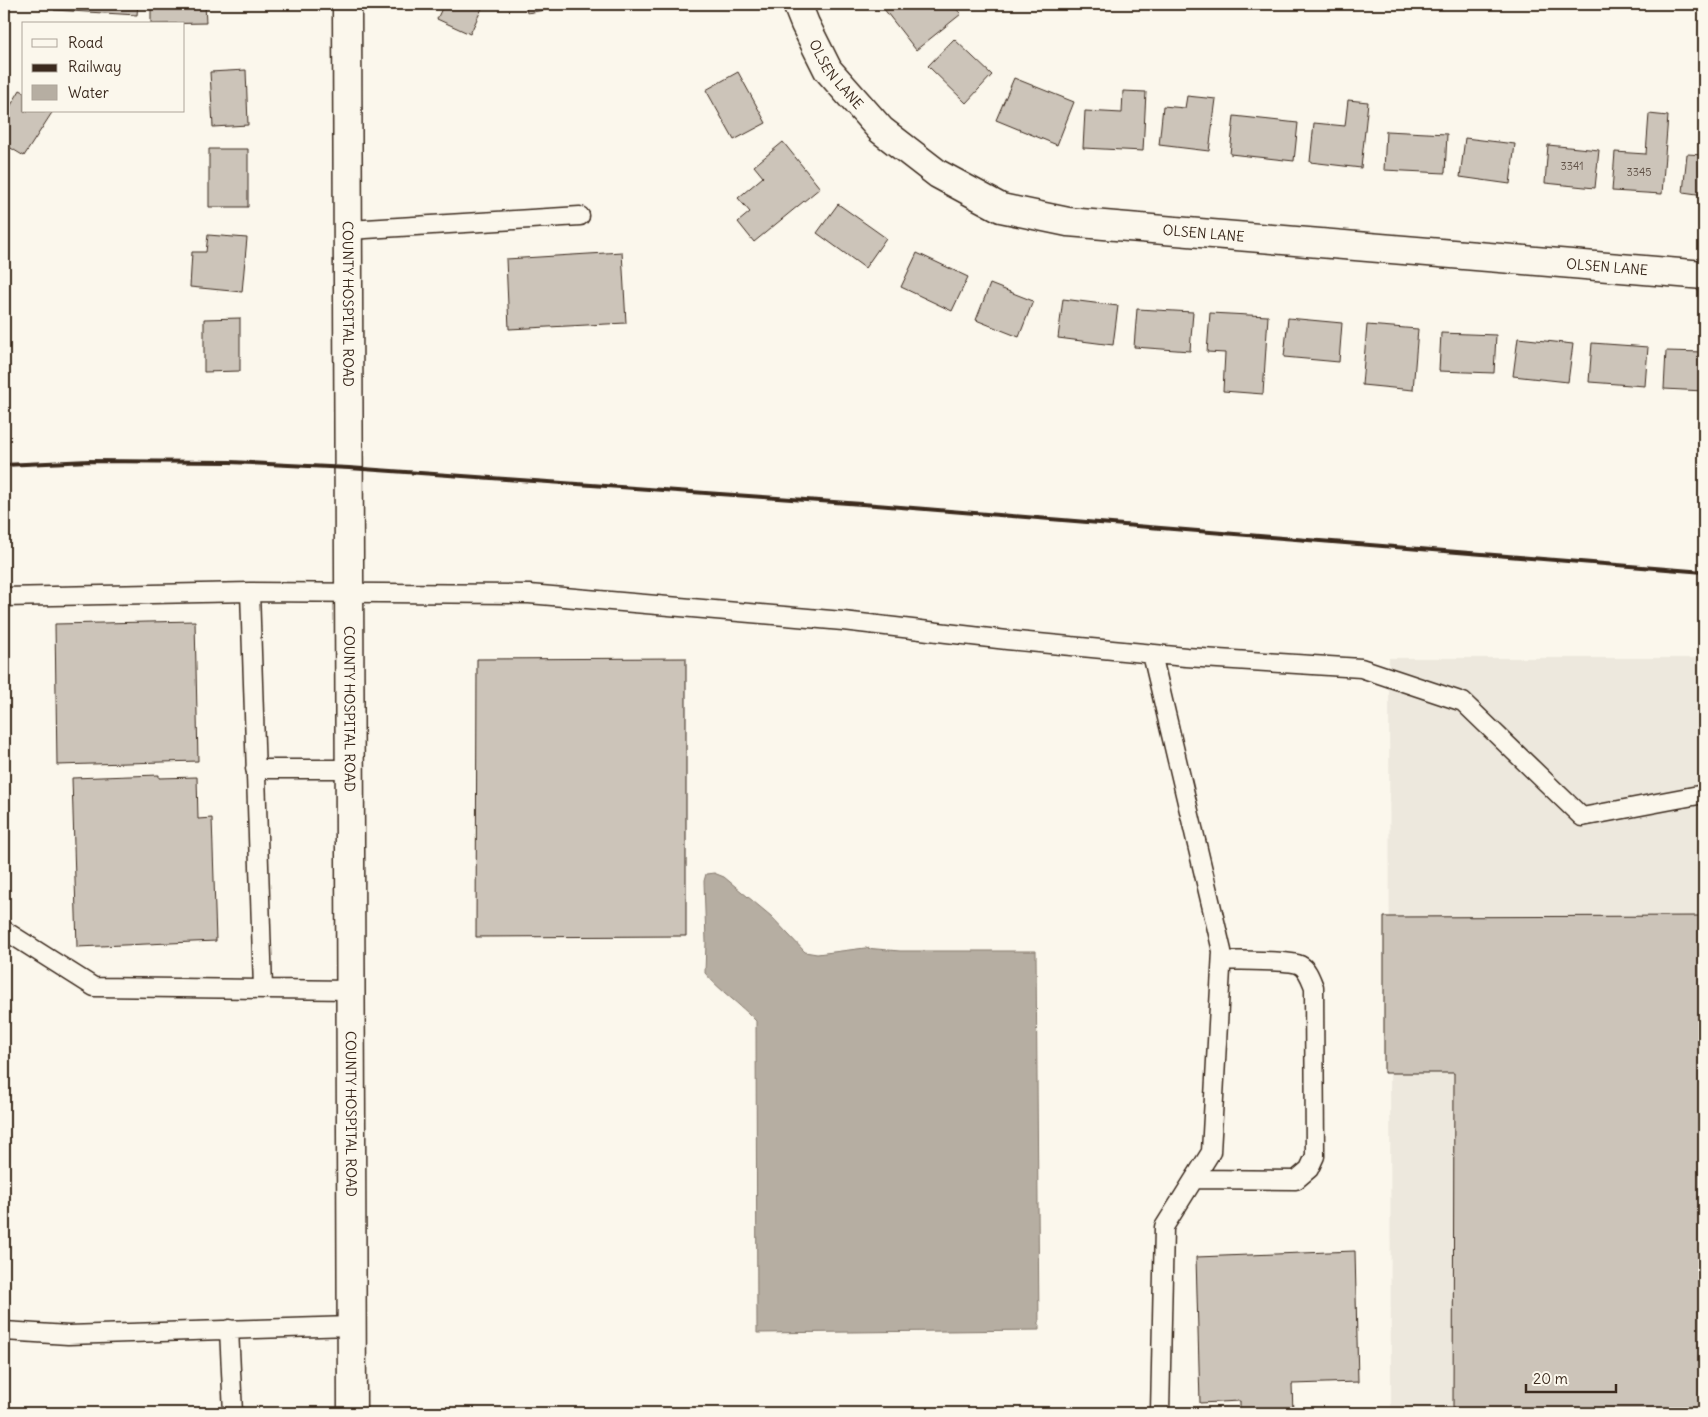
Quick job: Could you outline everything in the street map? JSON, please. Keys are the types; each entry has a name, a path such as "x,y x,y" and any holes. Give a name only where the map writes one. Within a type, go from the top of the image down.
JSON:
{"main road":[{"name":"COUNTY HOSPITAL ROAD","path":"348,4 352,1413"},
{"name":"OLSEN LANE","path":"797,4 828,70 882,130 938,174 1001,208 1068,222 1704,275"}],"lane":[{"path":"349,230 580,216"},
{"path":"250,592 263,988"},
{"path":"4,597 250,592 529,594 843,621 1152,654 1361,668 1463,702 1582,817 1704,794"},
{"path":"1152,654 1222,951 1211,1152 1164,1226 1160,1413"},
{"path":"255,769 350,769"},
{"path":"4,930 94,987 351,990"},
{"path":"1194,1179 1296,1180 1309,1169 1315,1156 1314,988 1309,974 1300,965 1287,962 1222,960"},
{"path":"4,1331 68,1335 351,1326"},
{"path":"229,1329 233,1413"}],"shaded area":[{"path":"1389,658 1704,658 1704,1413 1391,1413"}],"water":[{"path":"714,873 724,877 771,916 805,952 817,954 865,948 900,951 1036,951 1039,1330 757,1333 756,1021 705,973 704,881 706,874"}],"building":[{"path":"54,4 138,4 137,15 54,10"},
{"path":"151,4 205,4 206,23 151,22"},
{"path":"444,4 484,4 470,34 437,19"},
{"path":"525,4 579,4 527,13"},
{"path":"880,4 952,4 961,14 916,50"},
{"path":"954,39 992,75 966,103 928,66"},
{"path":"246,70 248,125 213,127 210,72"},
{"path":"738,72 766,123 734,140 706,90"},
{"path":"1014,78 1074,102 1057,145 996,120"},
{"path":"20,90 22,91 22,112 52,112 24,156 4,144 4,117"},
{"path":"1123,91 1146,92 1143,151 1083,148 1085,111 1122,113"},
{"path":"1187,96 1216,99 1209,151 1159,145 1163,106 1185,108"},
{"path":"1348,100 1368,102 1361,168 1310,162 1314,123 1345,126"},
{"path":"1649,114 1668,116 1662,194 1612,191 1615,152 1646,154"},
{"path":"1234,116 1298,123 1294,161 1230,154"},
{"path":"1386,131 1447,134 1445,173 1384,170"},
{"path":"1465,138 1515,144 1510,184 1460,177"},
{"path":"783,142 820,188 754,242 738,222 750,212 738,198 763,177 754,166"},
{"path":"1548,145 1599,150 1595,188 1545,183"},
{"path":"209,149 248,149 248,207 209,207"},
{"path":"1687,154 1704,155 1704,195 1683,192"},
{"path":"838,204 886,238 865,268 817,233"},
{"path":"208,235 247,238 242,292 190,287 192,252 206,252"},
{"path":"622,252 626,323 509,329 506,259"},
{"path":"917,253 968,277 952,311 901,287"},
{"path":"990,284 1033,301 1019,337 976,320"},
{"path":"1063,299 1118,306 1113,345 1058,338"},
{"path":"1137,309 1193,312 1190,351 1134,347"},
{"path":"1210,313 1268,316 1263,394 1223,391 1225,353 1207,352"},
{"path":"240,318 240,371 204,372 204,319"},
{"path":"1288,318 1342,323 1339,362 1284,357"},
{"path":"1367,325 1418,329 1413,390 1362,385"},
{"path":"1441,333 1496,335 1494,373 1439,371"},
{"path":"1518,338 1573,344 1568,382 1513,376"},
{"path":"1592,343 1648,347 1645,386 1589,382"},
{"path":"1666,351 1704,352 1704,391 1664,389"},
{"path":"195,621 198,761 57,765 55,624"},
{"path":"686,658 686,936 476,937 477,659"},
{"path":"159,775 159,778 197,777 198,819 212,818 216,941 77,947 72,778"},
{"path":"1704,916 1704,1411 1453,1412 1454,1073 1384,1073 1384,917"},
{"path":"1355,1251 1358,1382 1292,1384 1293,1413 1240,1413 1240,1401 1200,1403 1196,1257"}],"railway":[{"path":"4,465 89,461 230,462 349,468 876,505 1704,572"}]}
